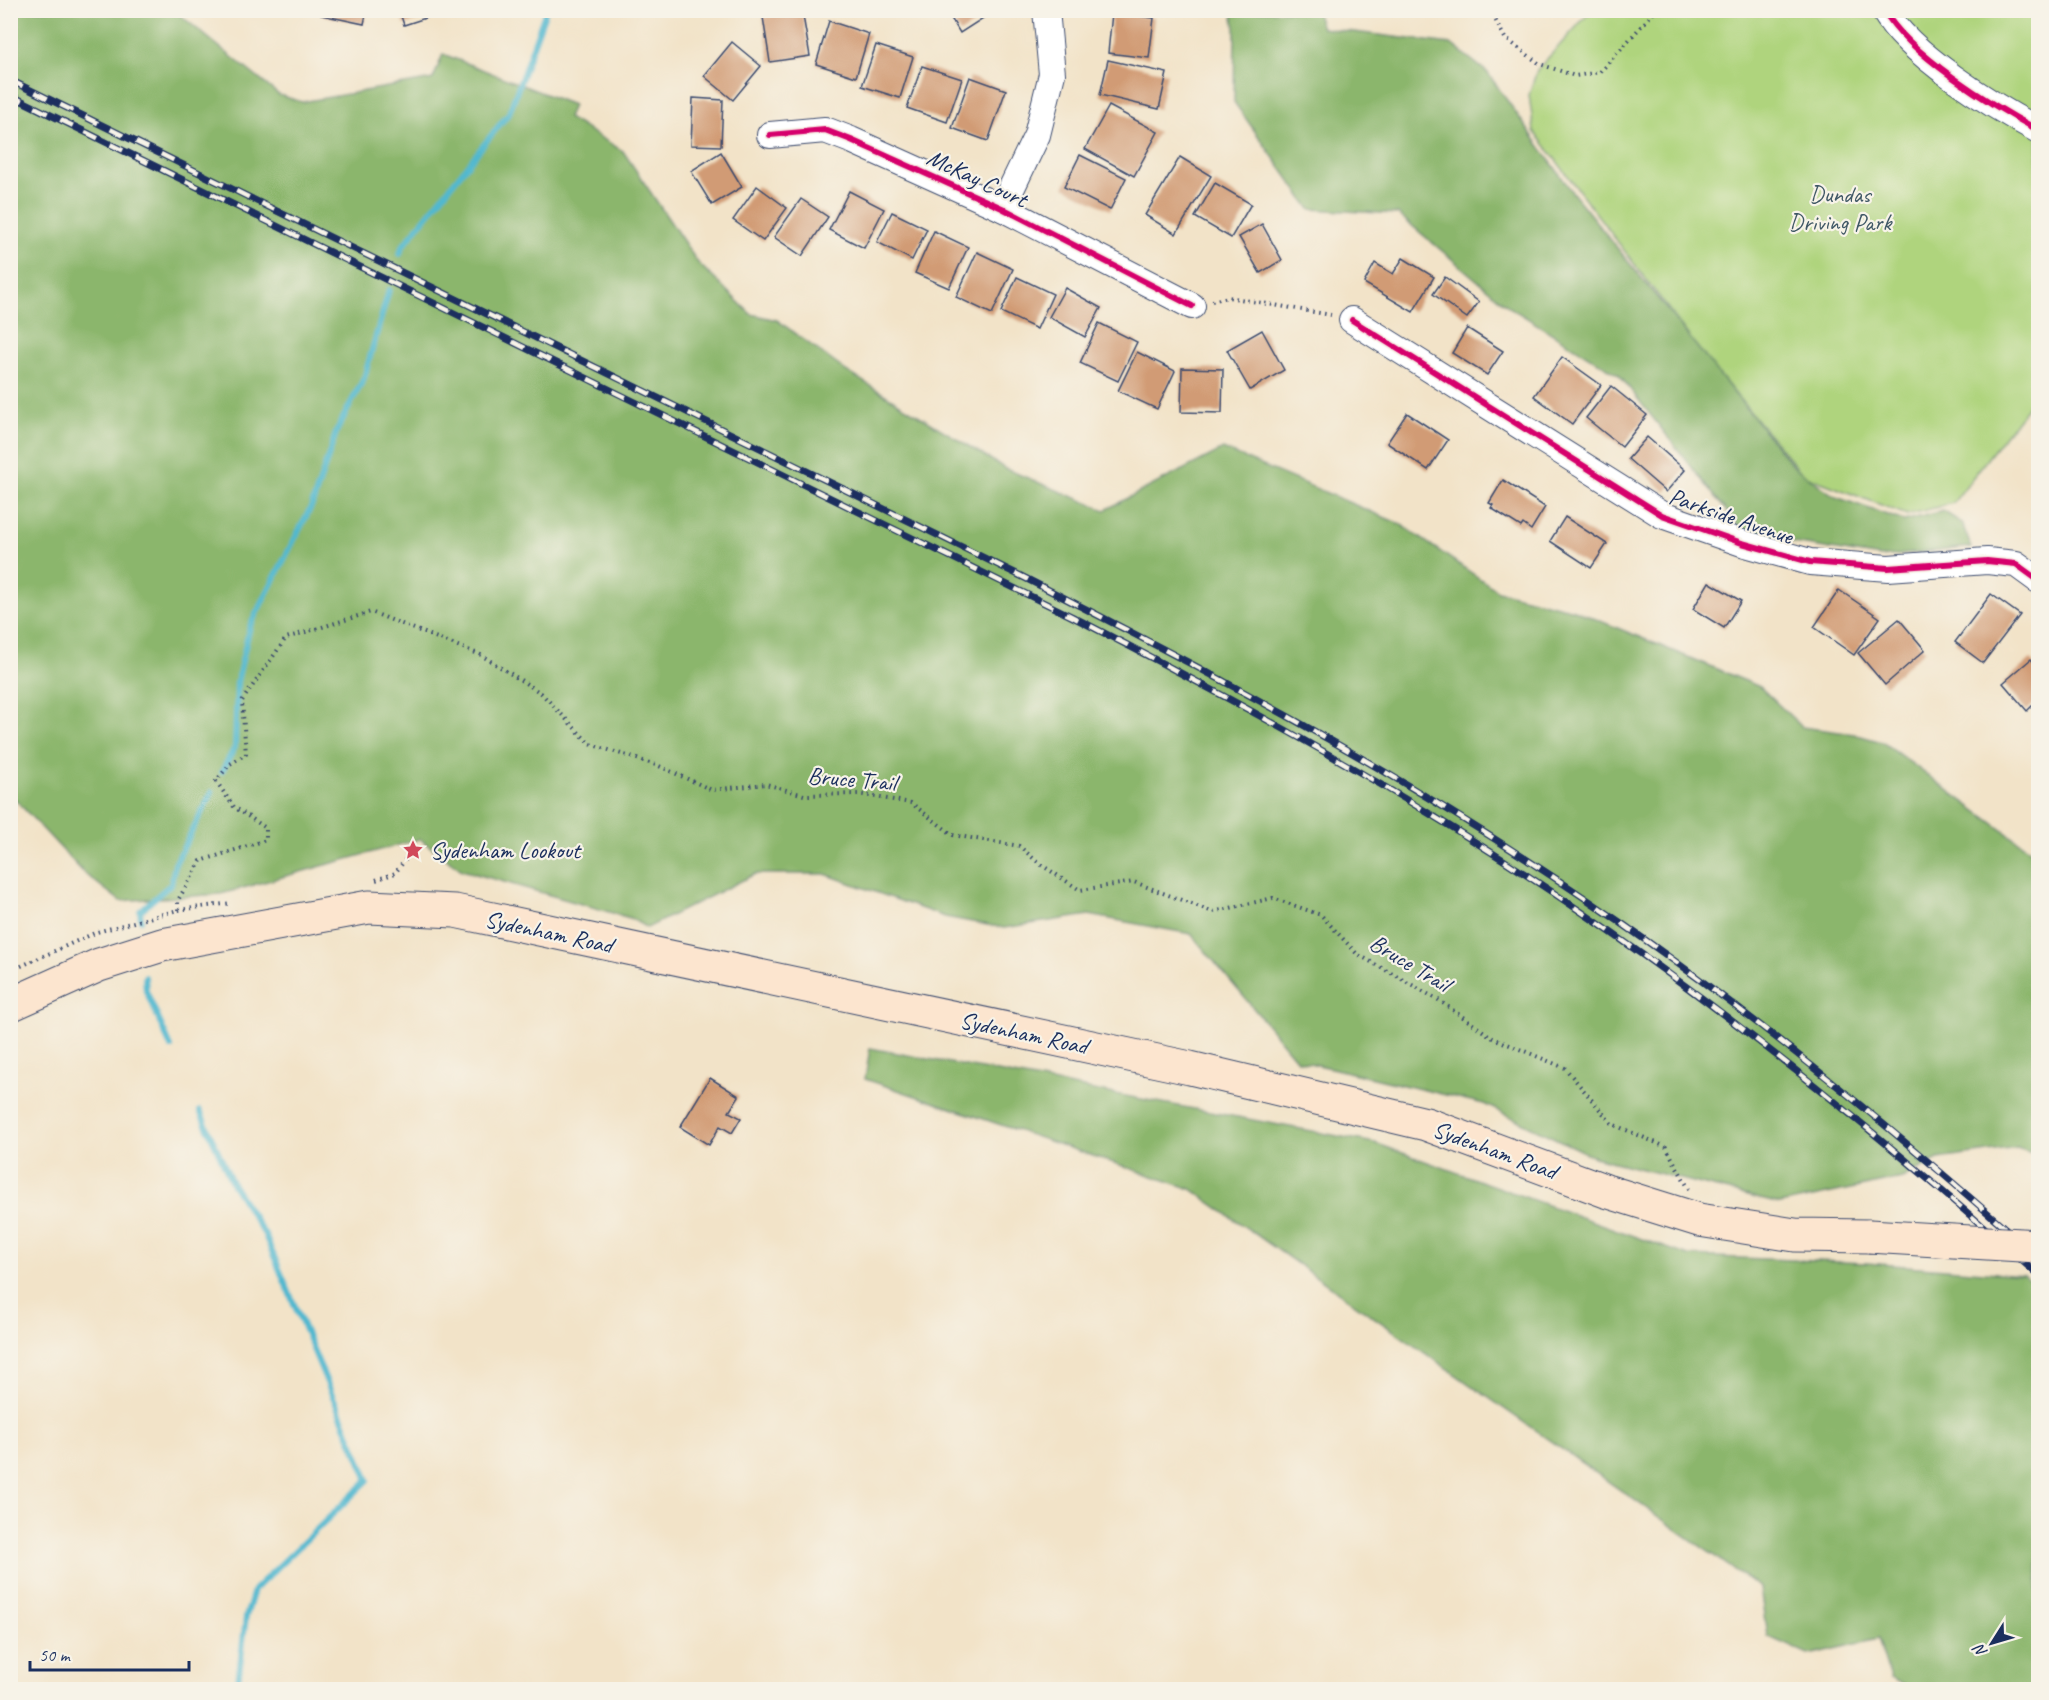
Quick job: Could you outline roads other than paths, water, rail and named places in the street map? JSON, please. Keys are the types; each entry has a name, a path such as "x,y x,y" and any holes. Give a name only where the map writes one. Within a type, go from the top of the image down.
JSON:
{"main road":[{"name":"Sydenham Road","path":"10,1005 99,965 162,945 369,907 455,911 1190,1068 1426,1124 1606,1191 1699,1220 1795,1235 1869,1236 2038,1246"}],"street":[{"path":"1002,208 1037,135 1052,74 1046,10"},
{"path":"1884,10 1892,25 1946,72 2011,116 2038,130"},
{"name":"McKay Court","path":"770,135 825,130 1002,208 1192,306"},
{"name":"Parkside Avenue","path":"1352,320 1662,515 1742,543 1810,561 1888,568 1987,561 2016,564 2038,580"}],"waterway":[{"path":"400,254 402,247 509,113 546,10"},
{"path":"222,771 235,747 237,682 250,626 312,505 337,430 364,378 389,290"},
{"path":"141,920 140,911 171,884 175,864 212,792"},
{"path":"145,977 146,991 171,1047"},
{"path":"200,1111 233,1185 265,1235 368,1480 254,1590 246,1617 237,1690"}],"railway":[{"path":"10,80 1027,579 1221,680 1349,751 1535,865 1667,955 1856,1102 2038,1257"},
{"path":"10,95 1073,617 1247,709 1361,773 1528,876 1661,968 1854,1117 2038,1275"}],"place":[{"name":"Sydenham Lookout","path":"413,850"}],"park label":[{"name":"Dundas Driving Park","path":"1840,208"}]}
